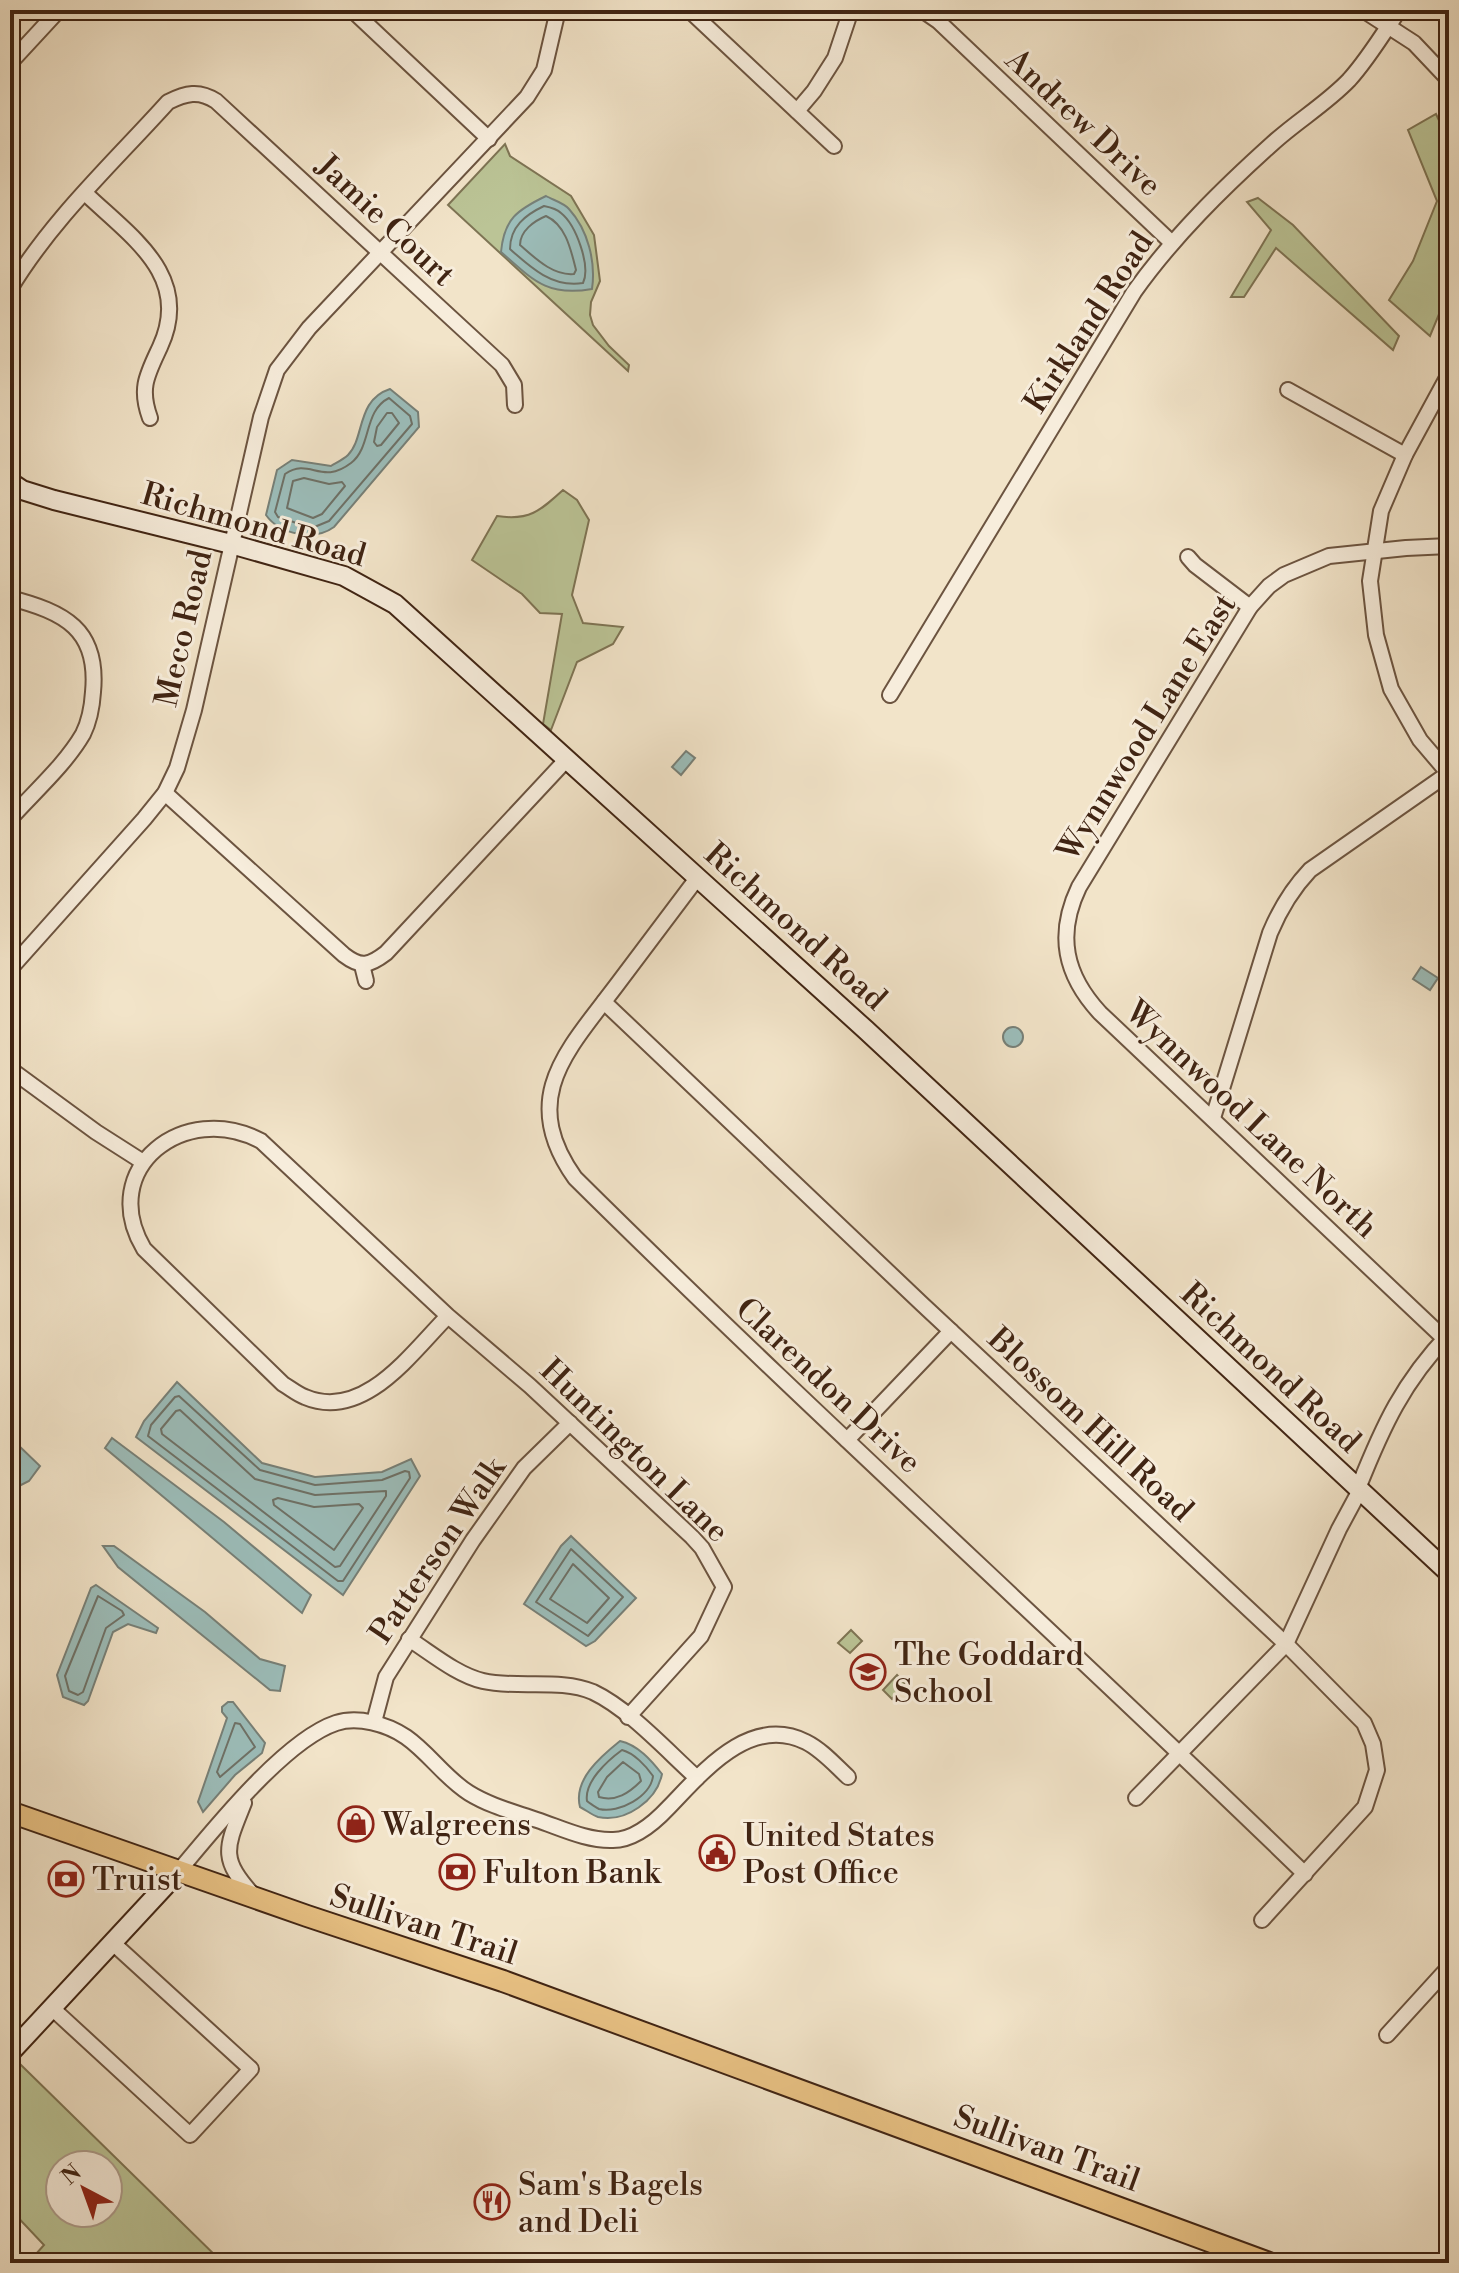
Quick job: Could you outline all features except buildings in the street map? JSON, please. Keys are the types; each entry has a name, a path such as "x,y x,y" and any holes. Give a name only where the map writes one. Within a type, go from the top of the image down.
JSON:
{"main road":[{"name":"Sullivan Trail","path":"10,1812 256,1899 503,1981 1269,2263"}],"street":[{"path":"10,63 59,10"},
{"path":"352,10 489,139"},
{"name":"Meco Road","path":"10,969 165,793 177,768 194,710 261,417 277,370 309,328 527,97 544,70 558,10"},
{"path":"689,10 834,146"},
{"path":"797,111 835,58 851,10"},
{"name":"Andrew Drive","path":"922,10 938,21 1172,243"},
{"path":"1363,10 1389,25 1429,57 1449,80"},
{"name":"Kirkland Road","path":"890,695 1134,292 1172,243 1275,141 1346,83 1364,63 1399,10"},
{"name":"Jamie Court","path":"85,193 168,102 196,93 216,101 502,365 514,385 515,405"},
{"path":"10,289 31,254 85,193 155,260 164,278 170,310 162,341 146,377 143,399 150,418"},
{"path":"1213,1118 1270,933 1296,885 1310,870 1449,773 1420,740 1393,694 1385,674 1370,581 1381,511 1405,455 1449,374"},
{"path":"1288,390 1405,455"},
{"name":"Richmond Road","path":"10,482 22,490 54,500 344,576 380,593 395,604 859,1023 1449,1573"},
{"name":"Wynnwood Lane East","path":"1069,916 1079,887 1250,607 1269,586 1329,556 1449,546"},
{"path":"1188,557 1250,607"},
{"path":"10,598 45,607 63,616 80,631 91,652 95,673 91,717 81,737 10,819"},
{"path":"165,793 344,955 357,964 369,965 386,953 567,759"},
{"name":"Clarendon Drive","path":"698,877 559,1064 552,1087 551,1121 560,1157 575,1178 711,1312 1305,1874"},
{"name":"Wynnwood Lane North","path":"1069,916 1066,935 1068,960 1088,1000 1447,1339"},
{"path":"362,965 366,981"},
{"name":"Blossom Hill Road","path":"604,1002 1286,1644 1364,1723 1377,1770 1365,1807 1262,1920"},
{"path":"10,1069 143,1162 136,1174 131,1204 132,1221 144,1249 283,1384 306,1398 330,1402 370,1391 385,1380 448,1316"},
{"name":"Huntington Lane","path":"143,1162 160,1146 201,1128 225,1128 249,1134 261,1141 702,1548 724,1587 701,1636 628,1717"},
{"path":"847,1440 951,1331"},
{"path":"1136,1798 1286,1644 1360,1490 1376,1443 1400,1394 1447,1339"},
{"name":"Patterson Walk","path":"374,1722 386,1677 409,1639 509,1487 570,1423"},
{"path":"409,1639 469,1677 485,1682 572,1687 591,1692 628,1717 697,1778"},
{"path":"10,2053 114,1944 247,1796 311,1735 339,1722 374,1722 405,1737 469,1793 498,1807 596,1838 622,1840 654,1823 697,1778 731,1749 765,1736 778,1735 805,1741 848,1777"},
{"path":"247,1796 230,1838 229,1859 235,1875 256,1899"},
{"path":"53,2009 190,2135 251,2069 114,1944"},
{"path":"1387,2035 1449,1967"}],"green space":[{"path":"1436,114 1449,142 1449,290 1430,336 1389,300 1413,261 1437,201 1408,130"},
{"path":"505,144 510,156 571,196 594,235 600,281 591,302 590,315 593,325 609,346 629,365 628,371 448,205"},
{"path":"1258,198 1293,225 1399,336 1393,350 1276,248 1244,297 1231,297 1271,230 1247,202"},
{"path":"563,490 577,500 589,520 572,595 583,623 623,627 613,644 577,662 551,730 543,724 562,614 540,613 522,594 472,560 497,516 526,516"},
{"path":"851,1630 862,1641 850,1653 838,1643"},
{"path":"897,1675 905,1684 892,1699 883,1690"},
{"path":"20,2064 107,2149 44,2149 44,2229 124,2229 124,2166 223,2263 28,2263 44,2245 10,2209 10,2074"}],"water":[{"path":"546,196 567,207 586,236 591,257 592,289 563,291 542,284 501,252 509,223 520,211"},
{"path":"390,389 418,412 419,427 334,527 308,535 289,531 272,522 266,515 277,470 292,460 331,466 344,458 353,448 371,402"},
{"path":"686,751 695,758 681,775 672,767"},
{"path":"1421,967 1438,978 1430,990 1413,979"},
{"path":"1013,1027 1020,1030 1023,1037 1020,1044 1013,1047 1006,1044 1003,1037 1006,1030"},
{"path":"177,1382 262,1463 315,1477 382,1472 411,1459 420,1476 343,1595 136,1437 144,1421"},
{"path":"112,1438 224,1522 311,1595 302,1613 105,1448"},
{"path":"15,1442 40,1466 29,1481 21,1485 10,1477 10,1446"},
{"path":"571,1536 636,1598 595,1641 586,1646 524,1604 561,1546"},
{"path":"103,1546 114,1546 205,1612 260,1659 285,1666 280,1691 270,1690 118,1567"},
{"path":"96,1585 158,1628 156,1633 128,1624 113,1632 84,1705 63,1697 57,1675 91,1588"},
{"path":"233,1702 265,1743 262,1753 235,1775 203,1812 198,1802 227,1718 222,1707"},
{"path":"620,1741 649,1758 662,1774 654,1793 639,1808 619,1816 598,1817 580,1807 580,1788 590,1770"}],"place":[{"name":"The Goddard School","path":"868,1672"},
{"name":"Walgreens","path":"356,1824"},
{"name":"United States Post Office","path":"717,1853"},
{"name":"Fulton Bank","path":"457,1872"},
{"name":"Truist","path":"66,1879"},
{"name":"Sam's Bagels and Deli","path":"492,2202"}]}
